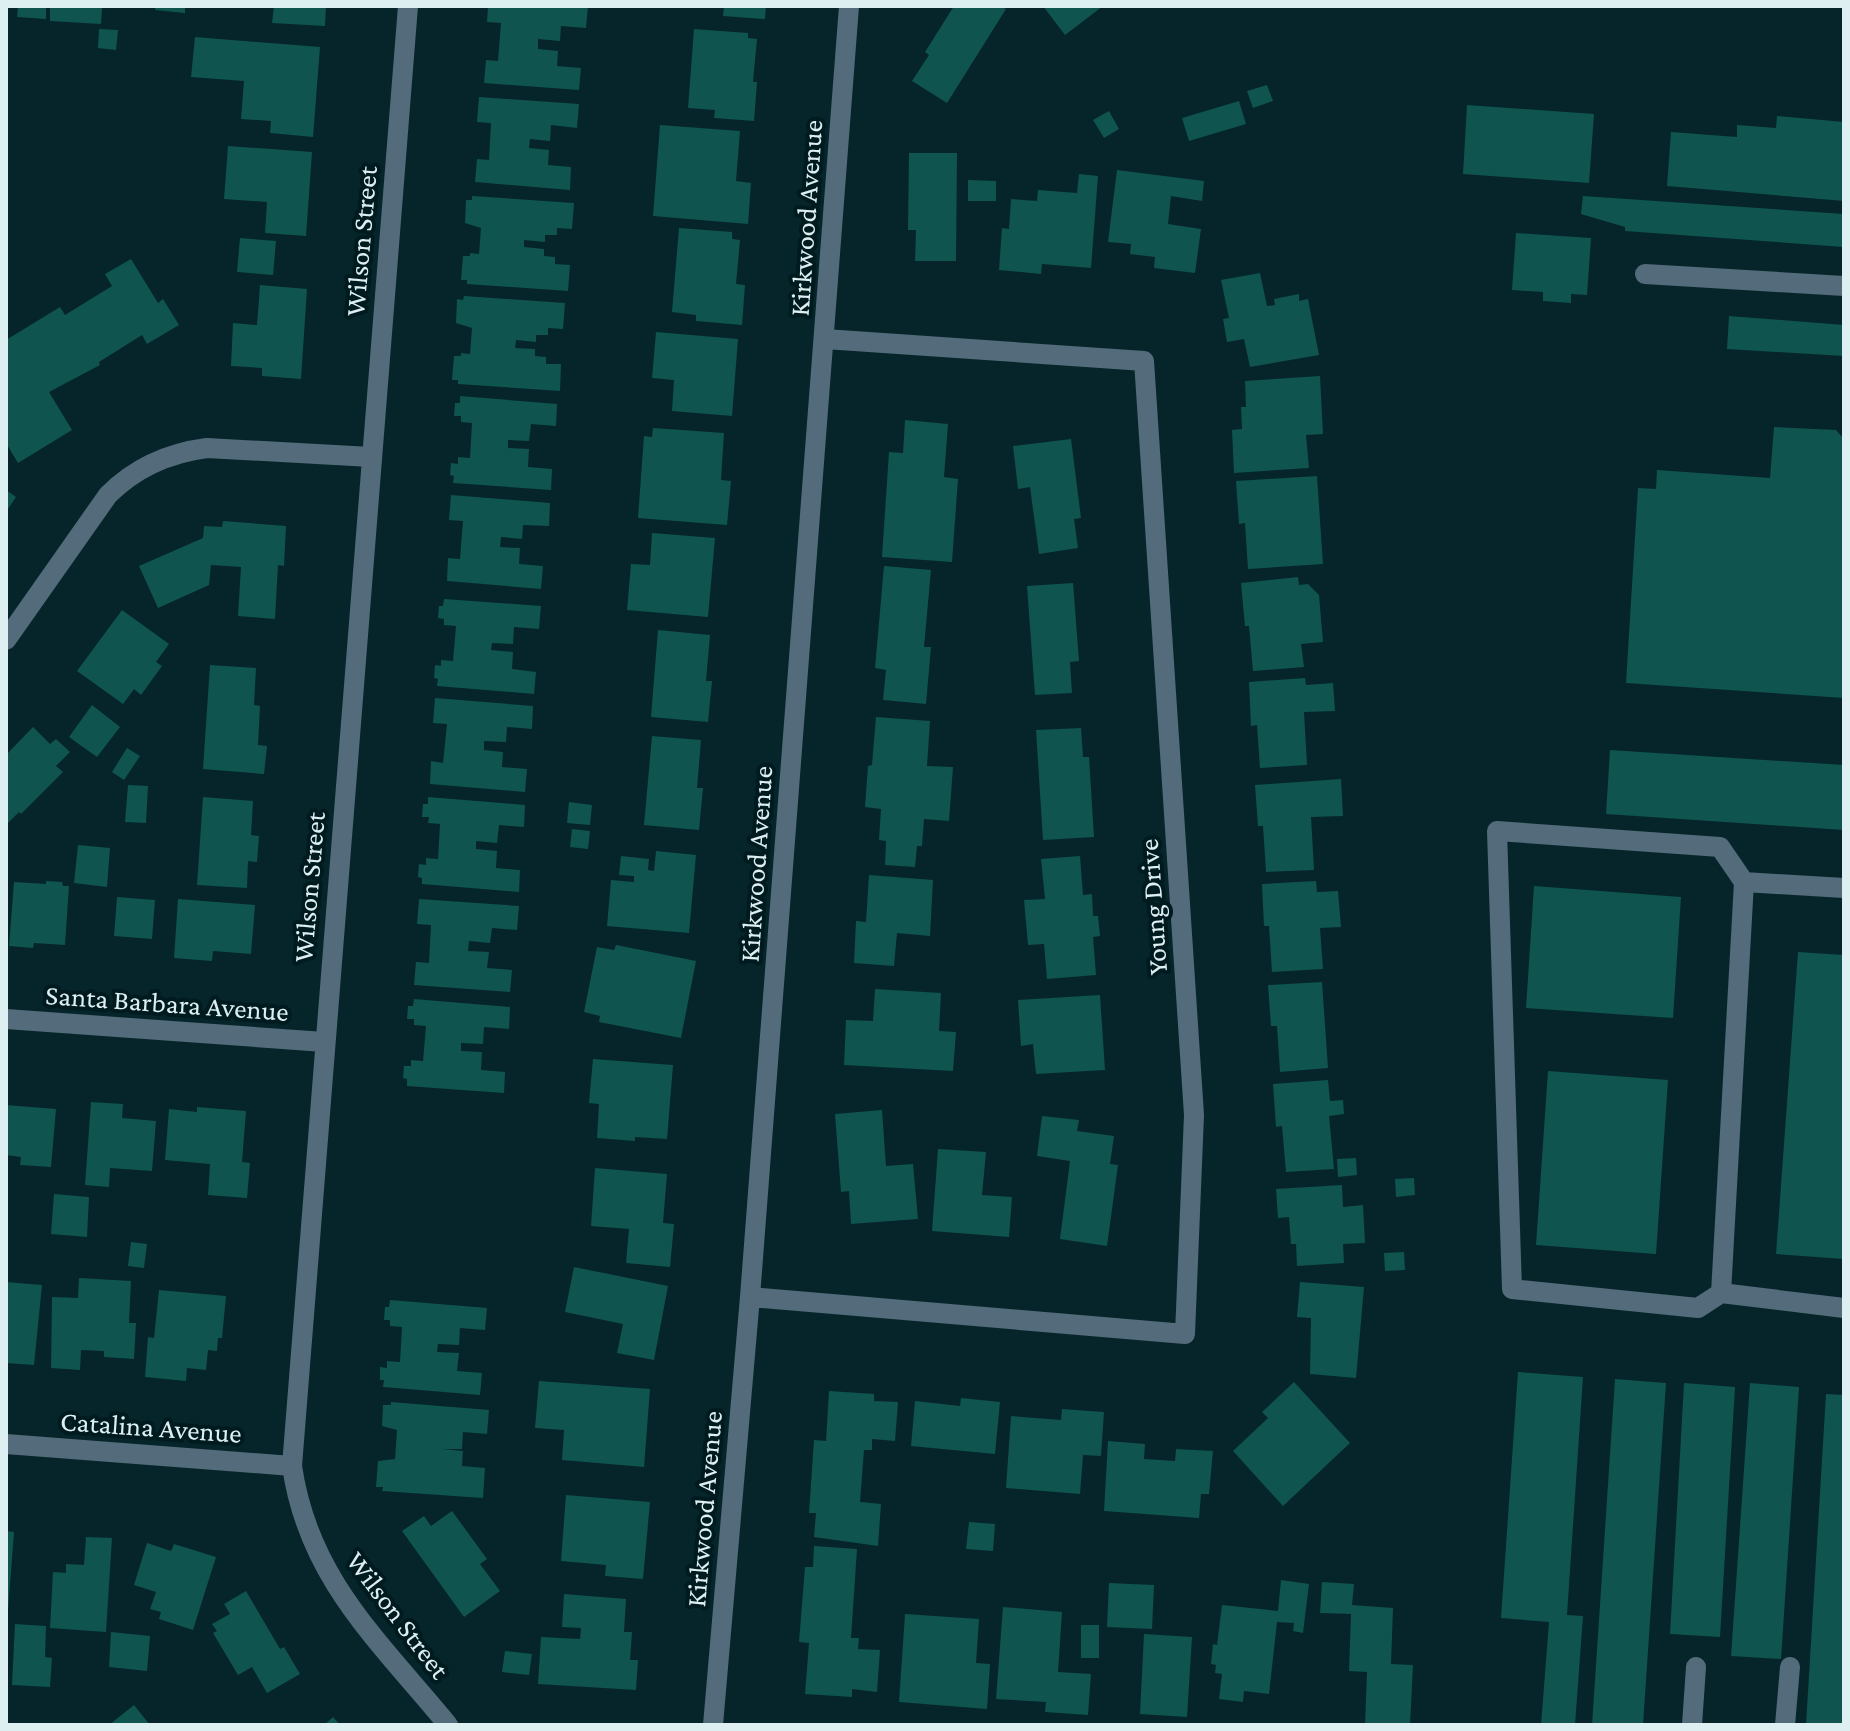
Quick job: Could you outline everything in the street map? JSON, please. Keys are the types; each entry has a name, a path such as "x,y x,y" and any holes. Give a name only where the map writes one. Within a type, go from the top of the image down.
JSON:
{"street":[{"name":"Wilson Street","path":"408,6 292,1466 306,1527 335,1585 448,1725"},
{"name":"Kirkwood Avenue","path":"713,1725 750,1297 849,6"},
{"path":"1645,274 1844,286"},
{"name":"Young Drive","path":"750,1297 1185,1334 1192,1201 1193,1100 1144,361 825,339"},
{"path":"6,640 108,495 124,479 143,467 183,451 207,448 371,457"},
{"path":"1721,1293 1744,882 1720,847 1497,831 1512,1289 1698,1308 1721,1293 1844,1308"},
{"path":"1744,882 1844,888"},
{"name":"Santa Barbara Avenue","path":"6,1019 324,1042"},
{"name":"Catalina Avenue","path":"6,1444 292,1466"},
{"path":"1692,1725 1696,1667"},
{"path":"1785,1725 1790,1667"}],"building":[{"path":"18,6 46,6 46,19 17,17"},
{"path":"50,6 102,8 101,24 50,21"},
{"path":"156,6 185,6 185,13 155,10"},
{"path":"274,6 326,6 325,26 272,23"},
{"path":"488,6 588,6 586,28 561,26 560,41 538,39 538,49 558,51 557,66 581,68 579,90 484,83 486,60 498,61 501,23 487,22"},
{"path":"724,6 766,6 765,19 723,16"},
{"path":"954,6 1001,6 1006,9 947,103 912,81 929,55 925,52"},
{"path":"1043,6 1103,6 1065,35"},
{"path":"99,29 118,30 116,50 98,48"},
{"path":"694,29 748,33 748,38 757,39 753,82 757,82 754,121 714,118 715,110 688,108"},
{"path":"195,37 320,47 313,137 270,133 271,121 241,119 244,81 191,77"},
{"path":"1267,85 1273,101 1253,108 1247,91"},
{"path":"479,97 579,104 577,128 551,125 550,141 530,139 529,148 549,150 548,165 571,167 570,190 475,182 477,159 489,160 491,123 477,122"},
{"path":"1239,101 1246,124 1189,141 1182,118"},
{"path":"1467,105 1594,114 1589,183 1463,174"},
{"path":"1109,111 1119,129 1104,138 1093,120"},
{"path":"1777,116 1844,122 1844,201 1667,186 1671,132 1737,137 1737,125 1776,128"},
{"path":"660,125 740,131 736,181 751,183 748,224 653,216"},
{"path":"228,146 312,152 306,236 265,233 267,202 224,199"},
{"path":"909,153 957,153 956,261 915,261 916,230 908,230"},
{"path":"1117,170 1204,181 1202,201 1171,196 1168,224 1201,229 1195,273 1154,268 1155,257 1130,254 1131,244 1108,242"},
{"path":"1079,174 1098,176 1091,268 1042,264 1041,274 999,270 1002,228 1009,229 1011,199 1037,201 1038,190 1077,193"},
{"path":"968,180 996,181 996,201 968,201"},
{"path":"472,196 574,203 572,229 557,228 557,235 545,235 545,242 524,240 524,247 544,249 544,256 555,257 555,264 570,265 568,291 467,284 467,280 461,280 463,256 479,254 481,228 465,223 466,200 472,200"},
{"path":"1583,196 1844,214 1844,247 1625,231 1625,227 1581,214"},
{"path":"679,228 732,232 732,239 740,240 736,284 745,285 742,325 696,321 696,315 672,312"},
{"path":"1516,233 1591,238 1587,295 1571,294 1571,303 1543,301 1543,292 1512,290"},
{"path":"240,238 276,241 273,275 237,272"},
{"path":"131,259 158,303 163,299 179,325 147,344 142,335 99,362 100,365 49,392 72,430 18,463 6,443 6,340 60,307 65,315 112,286 105,274"},
{"path":"1260,273 1267,306 1275,305 1274,299 1299,294 1299,301 1308,299 1319,355 1250,367 1244,339 1227,342 1223,319 1229,318 1221,280"},
{"path":"260,285 307,289 301,379 262,376 262,368 231,366 233,323 257,325"},
{"path":"464,296 565,303 563,329 548,328 548,335 536,335 536,342 516,340 515,348 535,349 535,356 546,357 546,364 561,364 560,391 458,384 458,380 452,380 454,356 470,354 472,328 456,323 457,299 463,300"},
{"path":"1729,316 1844,325 1844,356 1727,349"},
{"path":"656,332 738,339 732,416 672,411 674,380 652,378"},
{"path":"1320,376 1323,434 1306,435 1309,468 1234,473 1232,430 1242,429 1241,407 1246,407 1245,381"},
{"path":"460,396 557,404 556,426 531,424 529,441 508,440 508,448 529,449 528,467 552,469 551,490 453,483 451,463 458,464 458,457 470,458 472,423 461,422 461,416 454,416 455,403 460,403"},
{"path":"905,420 948,424 944,477 958,479 952,562 882,557 889,452 903,453"},
{"path":"1774,427 1836,430 1844,439 1844,698 1626,683 1638,488 1656,489 1657,470 1770,478"},
{"path":"653,428 724,433 721,480 731,481 727,525 638,518 644,436 652,437"},
{"path":"1071,439 1081,518 1074,519 1078,548 1039,554 1030,487 1018,489 1013,446"},
{"path":"1317,476 1323,564 1248,569 1245,523 1239,524 1236,481"},
{"path":"6,490 16,497 6,512"},
{"path":"451,495 550,503 549,526 523,525 522,539 501,537 500,547 520,548 519,564 543,566 541,589 447,581 448,558 460,559 463,521 449,520"},
{"path":"223,521 286,526 284,566 278,565 275,619 238,616 241,567 211,565 209,585 158,608 139,566 203,538 204,526 222,527"},
{"path":"652,533 715,538 708,617 627,610 631,564 650,565"},
{"path":"884,566 931,570 924,647 931,647 926,704 883,700 886,670 875,668"},
{"path":"1298,577 1299,585 1308,584 1319,595 1323,642 1301,644 1304,667 1253,671 1241,583"},
{"path":"1073,583 1079,661 1070,662 1072,693 1035,695 1027,586"},
{"path":"444,599 541,606 539,629 514,627 513,644 492,643 491,650 513,652 512,669 536,672 534,694 437,686 435,665 441,666 441,660 453,661 456,626 444,625 444,619 438,618 439,606 443,606"},
{"path":"122,610 169,644 156,662 162,666 141,695 134,689 123,704 77,671"},
{"path":"658,630 710,635 706,681 712,681 708,722 651,717"},
{"path":"210,665 256,668 254,705 260,706 258,745 267,746 264,774 203,769"},
{"path":"1305,678 1306,685 1333,683 1335,711 1304,712 1307,765 1260,768 1257,725 1251,726 1249,682"},
{"path":"435,698 533,706 532,729 507,727 506,742 484,741 484,750 503,752 502,767 527,769 525,792 430,784 431,761 443,763 447,724 433,723"},
{"path":"92,705 120,727 97,757 69,737"},
{"path":"876,717 930,721 927,766 953,767 949,821 924,819 922,846 917,846 915,867 885,865 886,841 879,840 881,809 865,807"},
{"path":"33,727 50,744 56,739 70,752 56,766 63,772 6,825 6,755"},
{"path":"1081,728 1083,757 1089,757 1094,837 1043,840 1036,730"},
{"path":"652,736 701,740 697,788 703,788 699,830 644,825"},
{"path":"127,748 140,756 124,780 112,772"},
{"path":"1610,750 1844,765 1844,830 1606,814"},
{"path":"1341,779 1343,816 1311,817 1314,870 1266,872 1263,826 1258,826 1255,785"},
{"path":"128,785 148,786 146,823 125,822"},
{"path":"203,797 253,801 251,835 259,836 257,862 248,861 247,888 197,885"},
{"path":"428,797 525,805 524,827 499,825 497,843 476,841 476,849 497,851 496,868 520,870 519,892 422,884 422,878 418,877 419,864 426,865 426,858 438,859 440,824 428,823 429,817 422,817 423,804 428,804"},
{"path":"569,802 592,805 590,825 567,823"},
{"path":"572,829 590,831 588,849 570,847"},
{"path":"78,845 110,848 107,887 74,883"},
{"path":"656,851 696,855 689,933 607,926 611,880 634,882 634,876 619,875 621,856 649,859 648,870 654,871"},
{"path":"1080,856 1083,895 1092,894 1093,916 1098,916 1100,936 1093,937 1096,975 1047,979 1044,944 1028,945 1024,900 1045,899 1041,859"},
{"path":"869,875 933,880 930,936 897,933 894,966 854,963 856,921 866,922"},
{"path":"46,881 62,882 63,886 69,886 65,945 34,943 33,948 9,946 14,882 46,884"},
{"path":"1316,881 1317,892 1338,891 1341,927 1320,928 1323,969 1272,972 1269,926 1264,926 1262,884"},
{"path":"1534,886 1681,897 1673,1018 1526,1008"},
{"path":"117,897 155,900 152,939 114,936"},
{"path":"178,899 255,905 251,954 213,951 212,961 174,958"},
{"path":"419,899 519,906 517,930 492,928 490,943 469,941 468,951 489,952 487,968 512,970 510,992 414,985 416,962 429,963 431,925 417,924"},
{"path":"616,945 696,961 681,1038 599,1022 600,1016 584,1012 597,947 614,950"},
{"path":"1798,952 1844,955 1844,1259 1776,1254"},
{"path":"1322,982 1328,1068 1280,1072 1277,1026 1271,1026 1268,985"},
{"path":"875,989 941,993 939,1031 956,1032 953,1071 844,1065 846,1020 873,1021"},
{"path":"1100,995 1105,1070 1036,1074 1033,1044 1021,1046 1018,1000"},
{"path":"414,999 510,1007 509,1029 484,1027 483,1044 461,1043 461,1051 482,1052 481,1070 505,1072 504,1093 407,1086 407,1079 403,1078 404,1066 411,1066 411,1060 423,1061 426,1026 414,1025 414,1019 407,1019 408,1006 413,1006"},
{"path":"593,1059 673,1065 667,1139 635,1137 635,1141 597,1138 599,1104 589,1103"},
{"path":"1548,1071 1668,1080 1656,1254 1536,1245"},
{"path":"1328,1080 1330,1101 1343,1100 1344,1114 1329,1116 1334,1169 1286,1172 1282,1126 1276,1127 1273,1084"},
{"path":"91,1102 123,1104 122,1118 156,1121 152,1171 110,1168 109,1187 85,1185"},
{"path":"6,1105 56,1109 51,1167 20,1165 21,1157 6,1155"},
{"path":"197,1107 246,1111 242,1162 250,1163 247,1198 208,1195 210,1164 165,1160 169,1109 197,1112"},
{"path":"882,1110 886,1166 913,1164 918,1219 851,1224 849,1191 841,1192 835,1114"},
{"path":"1042,1116 1079,1120 1077,1131 1114,1136 1110,1164 1118,1165 1107,1246 1060,1239 1070,1161 1037,1156"},
{"path":"938,1149 986,1152 982,1195 1012,1197 1009,1237 932,1231"},
{"path":"1356,1158 1357,1175 1338,1177 1337,1159"},
{"path":"595,1168 667,1174 663,1223 674,1224 670,1267 626,1263 629,1229 591,1226"},
{"path":"1414,1178 1415,1195 1396,1197 1395,1179"},
{"path":"1342,1185 1343,1207 1363,1205 1365,1243 1343,1244 1344,1263 1297,1266 1296,1244 1291,1244 1289,1217 1278,1218 1276,1189"},
{"path":"54,1194 89,1197 87,1237 51,1234"},
{"path":"131,1242 147,1244 144,1268 128,1266"},
{"path":"1404,1252 1405,1270 1385,1271 1384,1253"},
{"path":"574,1267 668,1286 654,1360 617,1353 623,1324 565,1312"},
{"path":"79,1278 131,1281 129,1323 136,1323 134,1359 104,1357 104,1351 81,1350 80,1370 51,1368 52,1297 78,1298"},
{"path":"6,1282 42,1285 34,1365 6,1363"},
{"path":"1300,1282 1364,1287 1356,1378 1310,1374 1311,1318 1297,1317"},
{"path":"159,1290 226,1296 222,1338 218,1338 217,1351 208,1350 206,1370 187,1368 186,1381 145,1377 148,1337 154,1338"},
{"path":"390,1300 487,1308 485,1330 460,1328 459,1345 438,1344 437,1352 459,1353 457,1371 482,1373 480,1395 383,1387 380,1367 387,1368 387,1361 400,1362 402,1327 390,1326 390,1320 384,1320 385,1307 389,1307"},
{"path":"1518,1372 1583,1377 1567,1615 1583,1616 1575,1725 1541,1725 1549,1622 1501,1618"},
{"path":"1615,1379 1666,1383 1643,1725 1592,1725"},
{"path":"539,1381 650,1389 644,1467 562,1460 564,1430 535,1428"},
{"path":"1294,1382 1350,1443 1283,1506 1233,1451 1268,1418 1262,1412"},
{"path":"1684,1383 1735,1387 1720,1637 1670,1634"},
{"path":"1750,1383 1799,1387 1781,1659 1731,1656"},
{"path":"829,1391 874,1394 874,1401 898,1402 895,1441 872,1439 872,1450 864,1450 860,1502 881,1504 878,1546 814,1537 816,1513 809,1513 814,1440 826,1441"},
{"path":"1826,1394 1844,1395 1844,1725 1806,1725"},
{"path":"961,1398 1000,1402 995,1454 911,1446 915,1401 960,1406"},
{"path":"391,1402 489,1410 487,1434 463,1432 462,1449 442,1449 463,1451 462,1466 485,1468 483,1498 382,1491 383,1487 376,1487 378,1461 395,1459 397,1430 382,1426 383,1405 391,1405"},
{"path":"1062,1409 1104,1412 1101,1456 1083,1455 1080,1494 1006,1488 1011,1416 1061,1420"},
{"path":"1108,1441 1145,1444 1144,1459 1175,1461 1176,1449 1213,1451 1209,1494 1201,1494 1199,1518 1104,1511"},
{"path":"566,1495 650,1502 643,1579 605,1576 606,1565 561,1561"},
{"path":"452,1511 487,1559 480,1564 500,1591 464,1617 402,1531 424,1516 431,1526"},
{"path":"969,1522 995,1524 993,1551 966,1549"},
{"path":"6,1531 14,1532 8,1611 6,1611"},
{"path":"86,1537 112,1538 106,1632 50,1628 53,1572 66,1573 66,1564 84,1565"},
{"path":"147,1543 171,1551 174,1544 216,1557 193,1630 159,1619 161,1612 150,1609 156,1592 134,1585"},
{"path":"814,1546 857,1549 851,1638 859,1638 858,1649 880,1650 877,1692 852,1689 852,1697 805,1694 809,1643 799,1642 805,1567 813,1567"},
{"path":"1281,1580 1309,1584 1303,1633 1293,1631 1294,1623 1277,1622 1269,1694 1244,1691 1243,1702 1219,1699 1222,1674 1215,1673 1216,1665 1211,1664 1213,1644 1217,1645 1222,1605 1278,1611"},
{"path":"1322,1582 1354,1584 1352,1605 1393,1608 1391,1664 1413,1665 1410,1725 1365,1725 1367,1672 1349,1671 1351,1614 1320,1613"},
{"path":"1109,1583 1154,1585 1152,1629 1107,1627"},
{"path":"246,1591 280,1649 284,1647 300,1674 267,1693 252,1667 238,1675 213,1633 217,1631 212,1624 230,1614 224,1604"},
{"path":"564,1594 626,1599 624,1632 632,1632 630,1660 638,1660 636,1690 538,1684 541,1637 580,1639 581,1628 562,1627"},
{"path":"1003,1607 1062,1612 1058,1672 1091,1674 1088,1715 1045,1712 1046,1702 996,1699"},
{"path":"905,1614 979,1619 976,1663 990,1664 987,1709 899,1702"},
{"path":"15,1624 46,1626 45,1657 52,1658 50,1687 12,1685"},
{"path":"1081,1625 1099,1625 1099,1658 1081,1658"},
{"path":"111,1632 150,1636 147,1671 109,1667"},
{"path":"1144,1634 1192,1637 1187,1717 1140,1714"},
{"path":"505,1651 532,1654 529,1675 502,1672"},
{"path":"134,1705 150,1725 109,1725"},
{"path":"333,1717 340,1725 324,1725"}]}
